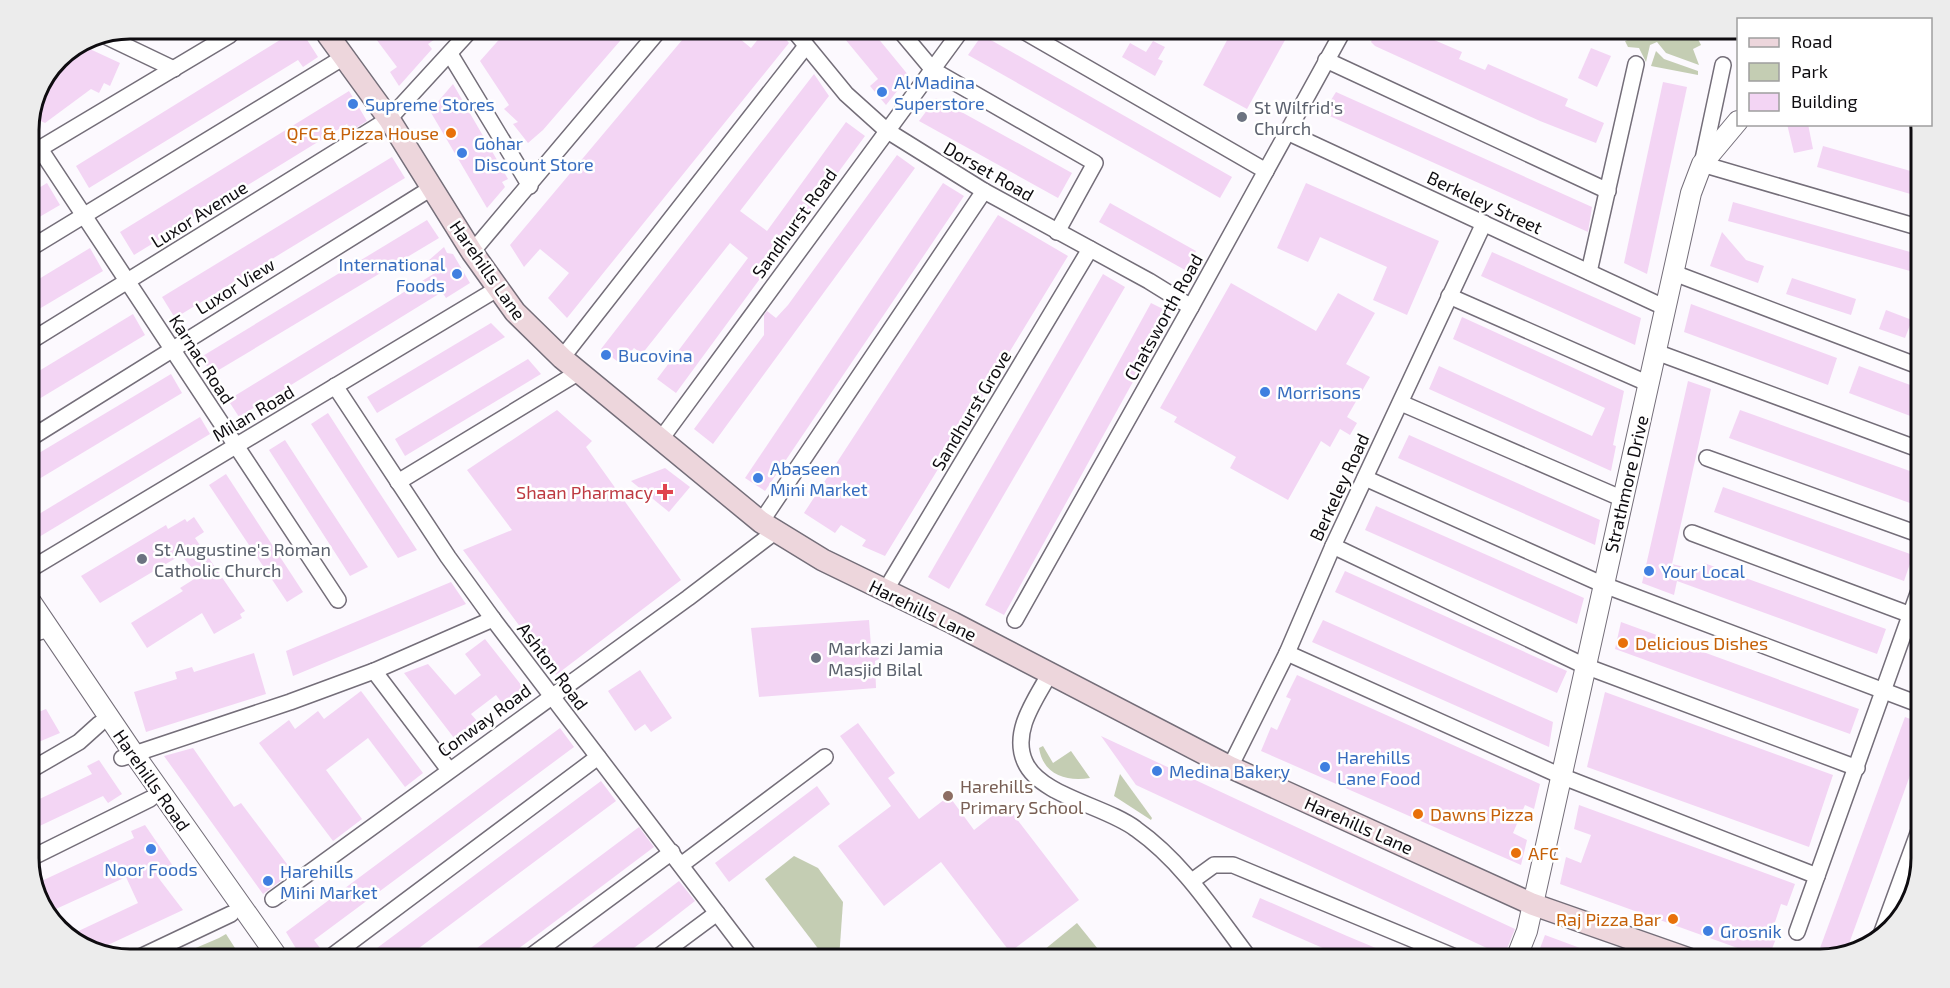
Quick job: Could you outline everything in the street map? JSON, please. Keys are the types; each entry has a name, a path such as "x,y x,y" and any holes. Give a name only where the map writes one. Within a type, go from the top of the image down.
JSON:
{"main road":[{"name":"Harehills Lane","path":"331,39 389,119 472,252 498,289 536,335 769,527 823,560 1050,673 1230,767 1532,904 1658,949"}],"street":[{"path":"39,145 225,39"},
{"name":"Luxor Avenue","path":"39,336 389,119 463,39"},
{"path":"472,252 652,39"},
{"name":"Dorset Road","path":"801,39 846,94 886,130 984,191 1191,307"},
{"path":"907,39 933,70 1095,162 1057,232"},
{"name":"Sandhurst Road","path":"661,439 955,39"},
{"path":"1037,39 1266,171"},
{"name":"Chatsworth Road","path":"1015,620 1338,39"},
{"path":"115,41 174,69"},
{"path":"562,358 806,46"},
{"path":"450,54 530,186"},
{"path":"39,243 344,57"},
{"path":"1326,60 1608,191"},
{"path":"1589,272 1636,64"},
{"name":"Strathmore Drive","path":"1520,949 1527,931 1691,193 1702,164 1723,65"},
{"path":"1737,122 1702,164 1911,225"},
{"name":"Berkeley Street","path":"1287,132 1666,308"},
{"name":"Karnac Road","path":"39,158 84,216 338,600"},
{"name":"Luxor View","path":"39,433 433,187"},
{"name":"Conway Road","path":"273,899 551,695 688,598 769,527 984,191"},
{"name":"Berkeley Road","path":"1230,767 1287,653 1333,546 1484,223"},
{"name":"Sandhurst Grove","path":"885,591 1090,249"},
{"path":"1674,273 1911,363"},
{"name":"Milan Road","path":"39,564 498,289"},
{"path":"1449,296 1649,384"},
{"path":"1656,352 1911,446"},
{"path":"398,482 579,372"},
{"name":"Ashton Road","path":"336,386 398,482 493,619 744,949"},
{"path":"1401,403 1623,499"},
{"path":"1707,458 1911,532"},
{"path":"1365,478 1604,585 1911,701"},
{"path":"1692,533 1911,615 1797,932"},
{"path":"1333,546 1585,666 1857,768"},
{"path":"128,756 290,702 374,671 493,619"},
{"name":"Harehills Road","path":"39,632 271,949"},
{"name":"Harehills Road","path":"39,633 99,724 128,756 150,799 257,949"},
{"path":"1287,653 1561,776 1817,876"},
{"path":"374,671 449,770"},
{"path":"1050,673 1021,729 1020,746 1024,761 1033,775 1046,786 1092,805 1136,828 1192,880 1242,949"},
{"path":"39,765 79,742 99,724"},
{"path":"343,949 598,757"},
{"path":"543,949 825,757"},
{"path":"39,854 150,799"},
{"path":"1887,919 1911,854"},
{"path":"1192,880 1214,865 1233,865 1434,949"},
{"path":"670,949 717,913"},
{"path":"159,949 231,914"}],"green space":[{"path":"1630,39 1698,39 1701,45 1693,49 1699,65 1666,53 1657,42 1650,45 1646,62 1639,48 1628,47 1625,41"},
{"path":"1656,51 1664,59 1698,71 1698,75 1651,66"},
{"path":"1043,746 1053,763 1071,751 1090,778 1073,779 1057,775 1045,765 1041,757 1039,748"},
{"path":"1120,774 1152,818 1151,820 1114,796"},
{"path":"794,856 818,868 843,902 840,949 818,949 765,879"},
{"path":"1077,923 1098,949 1045,949"},
{"path":"226,934 236,949 193,949"}],"building":[{"path":"282,39 307,39 318,57 303,67 298,60 89,188 76,166"},
{"path":"376,39 435,39 428,44 432,49 399,86 390,72 397,67"},
{"path":"500,39 622,39 543,130 528,143 513,124 518,122 504,109 509,105 480,61"},
{"path":"683,39 740,39 751,48 758,39 786,39 789,43 567,318 548,298 569,273 540,249 524,267 510,245"},
{"path":"845,39 879,39 909,76 886,105 870,86 878,79"},
{"path":"979,39 989,39 1232,177 1220,198 968,55"},
{"path":"1228,39 1286,39 1247,109 1203,85"},
{"path":"1372,39 1432,39 1462,52 1459,59 1485,70 1488,64 1568,99 1565,106 1604,123 1596,143 1540,121 1375,46 1371,42"},
{"path":"1153,41 1165,47 1158,59 1163,61 1155,76 1122,57 1130,43 1146,52"},
{"path":"1591,48 1611,56 1597,87 1578,78"},
{"path":"89,49 120,63 110,86 104,83 99,93 91,89 45,123 40,120 48,90 70,62"},
{"path":"814,74 829,96 740,211 767,231 846,122 865,136 676,393 657,379 748,258 730,243 642,354 634,348 621,364 601,349"},
{"path":"1663,82 1687,87 1647,274 1624,263"},
{"path":"453,84 508,179 502,182 505,187 487,208 430,111"},
{"path":"349,91 367,121 351,131 347,124 134,255 120,232"},
{"path":"1336,92 1592,207 1588,232 1323,113"},
{"path":"936,98 1072,173 1058,198 919,121"},
{"path":"1787,126 1808,126 1813,149 1794,153"},
{"path":"1823,146 1911,171 1911,194 1817,167"},
{"path":"897,155 915,168 713,444 694,429 764,335 764,315 767,311 776,318 788,305"},
{"path":"392,157 405,178 175,318 162,297"},
{"path":"47,183 60,205 39,217 39,188"},
{"path":"943,183 964,196 765,491 745,478"},
{"path":"1306,183 1439,241 1407,315 1373,300 1387,267 1320,237 1308,262 1277,248"},
{"path":"1733,202 1911,252 1911,271 1728,221"},
{"path":"1110,203 1196,251 1185,270 1099,222"},
{"path":"998,215 1068,256 885,556 862,546 866,540 841,525 835,533 804,513"},
{"path":"427,220 439,238 212,374 201,357"},
{"path":"1722,232 1746,260 1764,266 1758,283 1710,266"},
{"path":"444,247 447,253 453,254 470,283 446,298 442,292 239,417 228,400 435,273 428,261"},
{"path":"90,248 103,271 39,309 39,279"},
{"path":"1492,252 1641,318 1635,345 1481,276"},
{"path":"1103,274 1125,287 949,589 928,577"},
{"path":"1792,278 1856,299 1851,315 1786,294"},
{"name":"Morrisons","path":"1231,283 1316,331 1338,293 1375,313 1346,364 1370,377 1347,417 1357,423 1350,435 1340,429 1330,447 1321,441 1288,500 1230,468 1236,457 1174,422 1177,417 1160,408"},
{"path":"1151,303 1171,313 1004,615 985,605"},
{"path":"1691,304 1837,358 1828,385 1684,332"},
{"path":"1886,310 1911,320 1905,338 1879,329"},
{"path":"133,314 145,335 39,399 39,371"},
{"path":"1462,317 1624,391 1613,445 1616,446 1611,471 1429,389 1439,366 1592,436 1605,408 1453,339"},
{"path":"491,323 505,337 377,413 367,397"},
{"path":"528,359 541,374 405,456 395,439"},
{"path":"1859,366 1911,385 1911,416 1849,393"},
{"path":"171,374 182,393 39,479 39,453"},
{"path":"1688,381 1711,389 1672,564 1701,571 1704,563 1886,629 1877,654 1677,581 1674,595 1642,583"},
{"path":"557,410 592,441 586,447 681,580 556,675 463,550 512,530 467,470"},
{"path":"1740,410 1911,471 1911,503 1729,438"},
{"path":"328,413 417,550 398,558 311,424"},
{"path":"200,417 210,434 39,537 39,514"},
{"path":"1409,435 1600,520 1595,545 1398,458"},
{"path":"285,440 368,567 350,576 269,450"},
{"name":"Shaan Pharmacy","path":"665,468 690,487 669,512 631,481"},
{"path":"226,474 303,592 287,602 209,485"},
{"path":"1723,487 1911,554 1911,561 1904,581 1714,512"},
{"path":"1376,506 1584,598 1577,624 1365,530"},
{"path":"194,517 204,532 195,538 245,611 240,614 242,618 214,634 202,613 147,648 131,623 183,591 180,588 199,576 181,555 100,603 81,576 166,525 168,529 185,519 187,522"},
{"path":"1345,571 1567,671 1557,693 1335,592"},
{"path":"451,582 466,604 293,676 286,651"},
{"name":"Markazi Jamia Masjid Bilal","path":"869,620 871,646 878,651 879,659 875,661 876,688 759,697 751,628"},
{"path":"1323,620 1553,722 1549,747 1312,642"},
{"path":"1621,622 1859,709 1850,734 1615,649"},
{"path":"485,639 529,695 508,711 496,695 471,714 484,729 461,747 404,673 428,664 455,695 481,675 465,654"},
{"path":"254,653 266,694 146,732 134,692 177,679 175,672 192,667 194,672"},
{"path":"640,670 672,718 651,732 645,724 635,731 608,691"},
{"path":"1297,675 1540,784 1534,809 1525,805 1513,833 1527,840 1521,865 1261,751 1271,727 1277,730 1291,699 1286,697"},
{"path":"361,691 423,773 405,787 368,738 326,770 362,819 333,841 259,743 289,720 295,729 318,711 324,719"},
{"path":"1605,692 1833,775 1809,847 1587,767"},
{"path":"46,709 60,733 39,742 39,712"},
{"path":"1905,717 1911,719 1911,773 1849,944 1820,949"},
{"path":"858,723 895,773 888,778 919,819 949,796 974,830 1006,805 1079,900 1014,949 1008,949 941,862 884,906 838,846 891,806 840,736"},
{"path":"560,728 574,747 314,940 319,949 296,949 286,932"},
{"path":"1101,736 1515,929 1507,949 1489,949 1136,785"},
{"path":"193,748 234,807 241,803 293,872 263,894 164,756"},
{"path":"99,760 122,794 108,803 103,796 39,826 39,799 92,774 87,766"},
{"path":"601,781 616,801 418,949 376,949"},
{"path":"817,786 830,804 729,882 715,863"},
{"path":"1579,805 1795,884 1787,906 1781,904 1771,934 1777,936 1772,949 1740,949 1560,884 1566,857 1581,863 1591,835 1574,829"},
{"path":"145,825 173,866 157,876 183,910 107,946 90,940 77,932 138,903 126,877 55,910 42,881 134,838 131,831"},
{"path":"639,827 654,847 518,949 476,949"},
{"path":"679,881 695,901 633,949 589,949"},
{"path":"1260,898 1378,949 1325,949 1252,917"},
{"path":"1545,935 1583,949 1540,949"}],"place":[{"name":"Al Madina Superstore","path":"882,92"},
{"name":"Supreme Stores","path":"353,104"},
{"name":"St Wilfrid's Church","path":"1242,117"},
{"name":"QFC & Pizza House","path":"451,133"},
{"name":"Gohar Discount Store","path":"462,153"},
{"name":"International Foods","path":"457,274"},
{"name":"Bucovina","path":"606,355"},
{"name":"Morrisons","path":"1265,392"},
{"name":"Abaseen Mini Market","path":"758,478"},
{"name":"Shaan Pharmacy","path":"665,492"},
{"name":"St Augustine's Roman Catholic Church","path":"142,559"},
{"name":"Your Local","path":"1649,571"},
{"name":"Delicious Dishes","path":"1623,643"},
{"name":"Markazi Jamia Masjid Bilal","path":"816,658"},
{"name":"Harehills Lane Food","path":"1325,767"},
{"name":"Medina Bakery","path":"1157,771"},
{"name":"Harehills Primary School","path":"948,796"},
{"name":"Dawns Pizza","path":"1418,814"},
{"name":"Noor Foods","path":"151,849"},
{"name":"AFC","path":"1516,853"},
{"name":"Harehills Mini Market","path":"268,881"},
{"name":"Raj Pizza Bar","path":"1673,919"},
{"name":"Grosnik","path":"1708,931"}]}
